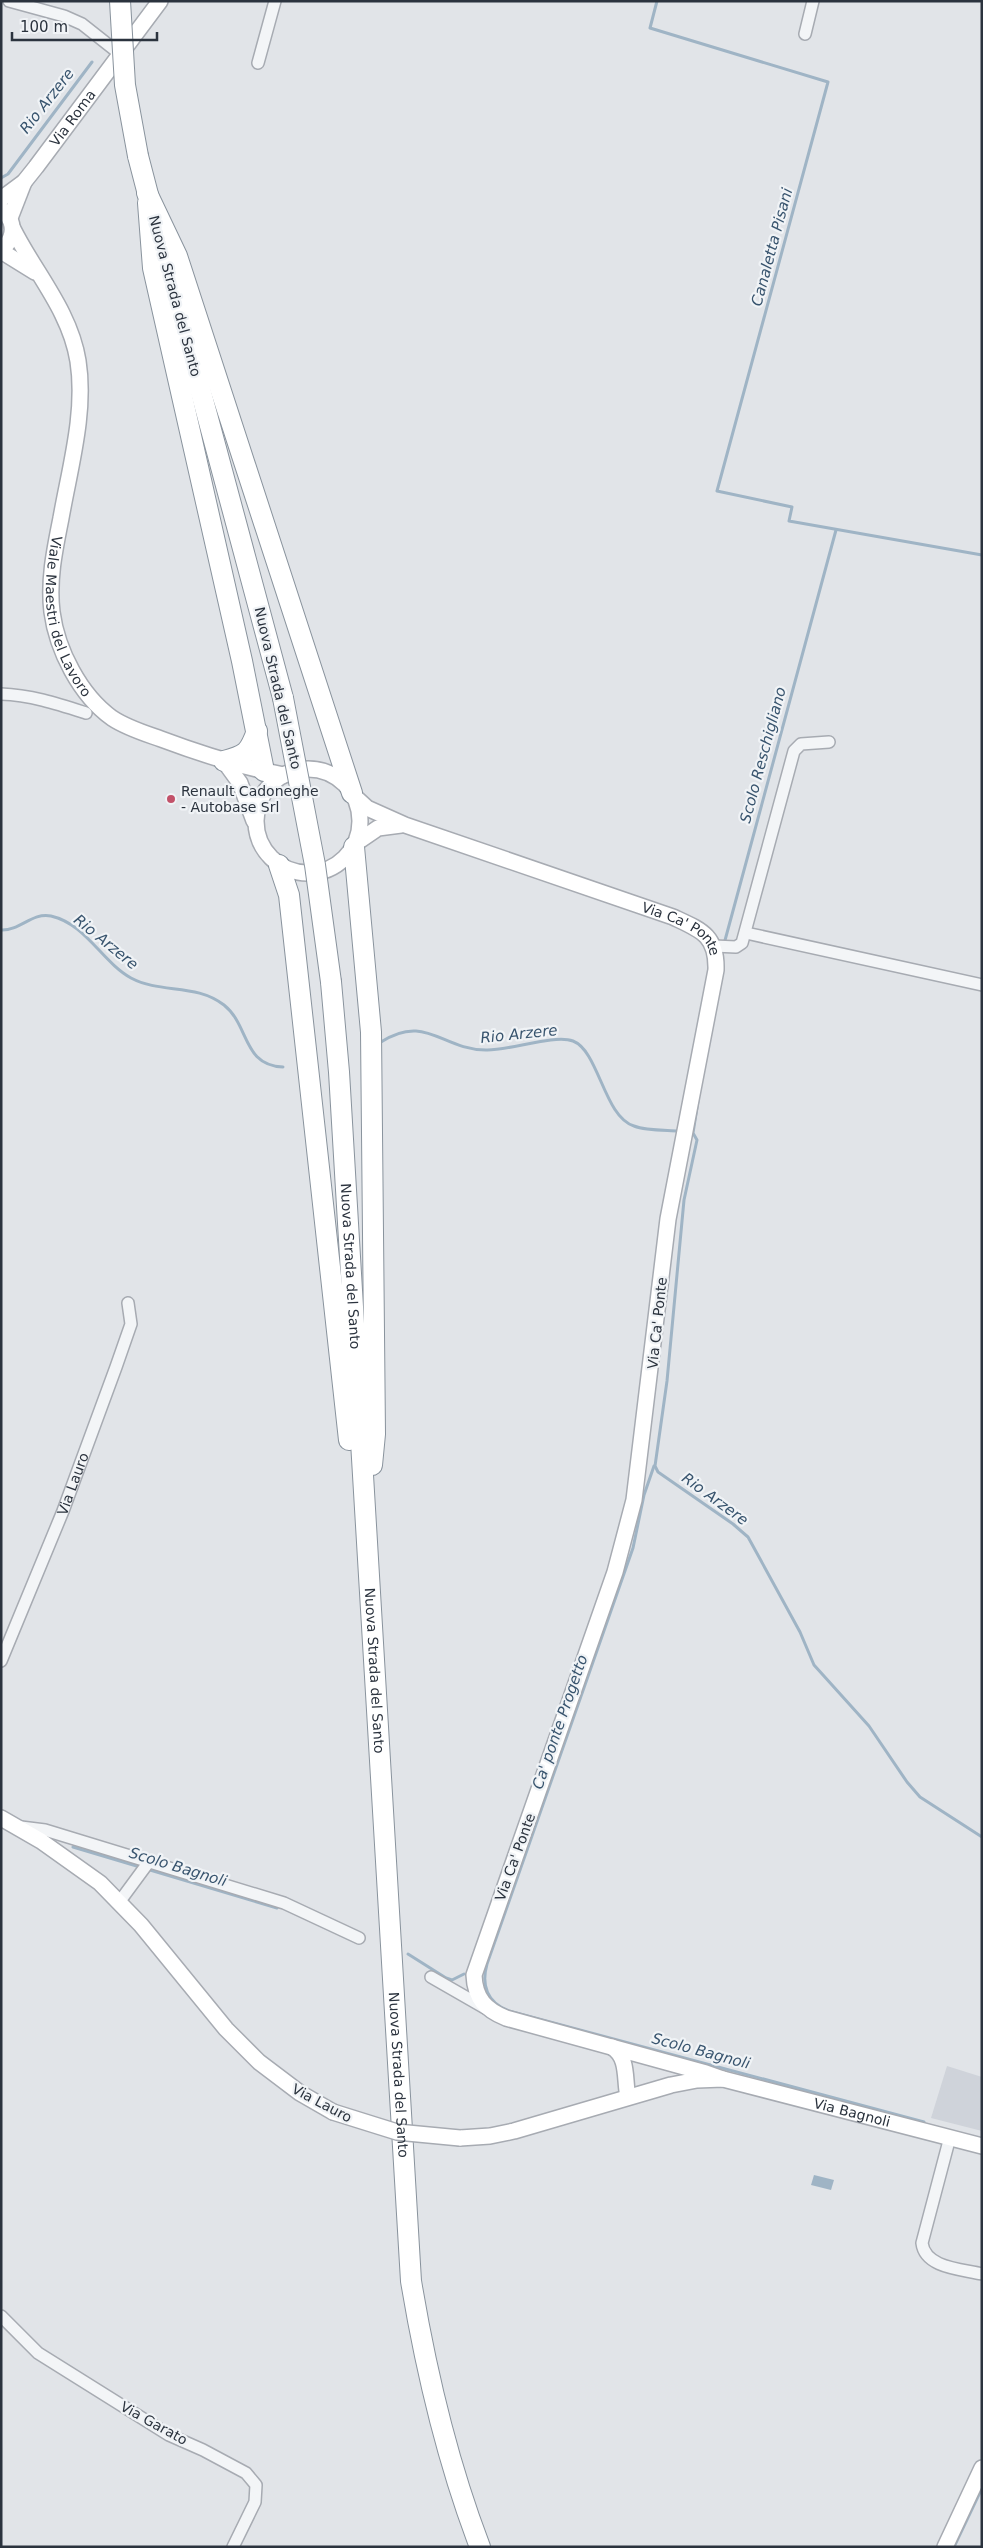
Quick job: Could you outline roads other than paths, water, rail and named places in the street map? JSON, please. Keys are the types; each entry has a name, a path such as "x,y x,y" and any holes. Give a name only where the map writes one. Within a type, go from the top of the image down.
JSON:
{"highway":[{"name":"Nuova Strada del Santo","path":"120,1 125,84 138,156 283,698 314,857 332,982 412,2280 423,2351 440,2424 465,2508 480,2547"},
{"path":"147,193 153,268 257,731 264,771"},
{"path":"147,193 177,256 353,795"},
{"path":"224,761 246,753 252,747 257,731"},
{"path":"355,845 371,1032 375,1237 376,1434 365,1514"},
{"path":"279,865 289,894 348,1435 365,1514"}],"street":[{"path":"8,1 64,16 82,24 120,54"},
{"name":"Via Roma","path":"1,250 12,238 8,219 24,182 160,1"},
{"path":"258,63 275,1"},
{"path":"805,34 813,1"},
{"name":"Via Roma","path":"1,199 24,182"},
{"name":"Viale Maestri del Lavoro","path":"8,219 38,275 51,294 71,334 78,361 80,383 78,416 52,573 52,612 59,640 68,662 82,686 112,718 133,729 224,761"},
{"name":"Viale Maestri del Lavoro","path":"1,250 38,275"},
{"path":"1,694 27,696 86,713"},
{"path":"714,946 736,947 742,943 794,751 801,744 829,742"},
{"path":"224,761 284,774 302,770 322,771 344,783 353,795 360,820 355,845 346,857 326,870 302,873 279,865 265,851 240,783 224,761"},
{"path":"264,771 264,792"},
{"path":"255,825 259,802 264,792 284,774"},
{"name":"Via Ca' Ponte","path":"353,795 367,808 405,825 673,917 699,929 714,946 717,956 716,970 668,1219 650,1383 629,1525 615,1572 555,1748 474,1976"},
{"name":"Via Ca' Ponte","path":"355,845 378,828 405,825"},
{"path":"746,933 982,985"},
{"name":"Via Lauro","path":"1,1660 63,1511 122,1350 131,1324 128,1304"},
{"name":"Via Lauro","path":"1,1818 21,1828 100,1883 120,1901 226,2029 253,2056 300,2093 333,2112 397,2132 460,2138 490,2136 514,2131 628,2097"},
{"name":"Via Lauro","path":"21,1828 45,1830 284,1903 359,1938"},
{"path":"120,1901 148,1863"},
{"path":"451,1989 460,1987 474,1976"},
{"path":"474,1976 476,1992 487,2009"},
{"name":"Via Bagnoli","path":"431,1977 506,2018 723,2079 982,2146"},
{"path":"612,2047 621,2053 624,2059 628,2097"},
{"name":"Via Bagnoli","path":"628,2097 684,2082 723,2079"},
{"path":"950,2137 922,2243 923,2251 934,2262 982,2274"},
{"name":"Via Garato","path":"1,2316 38,2353 169,2435 246,2472 256,2485 255,2502 233,2547"},
{"path":"944,2547 982,2468"}],"water":[{"path":"814,2175 834,2180 831,2190 811,2185"}],"waterway":[{"name":"Canaletta Pisani","path":"657,1 650,28 828,82 717,491 792,507 789,521 982,555"},
{"name":"Rio Arzere","path":"1,178 8,174 92,62"},
{"name":"Scolo Reschigliano","path":"724,944 836,530"},
{"name":"Rio Arzere","path":"1,930 14,928 44,915 63,920 84,935 111,963 131,978 154,986 202,994 224,1005 238,1023 253,1052 270,1065 283,1067"},
{"name":"Rio Arzere","path":"381,1042 397,1034 410,1031 434,1035 457,1045 486,1050 543,1041 565,1039 573,1041 582,1047 589,1057 608,1098 624,1120 634,1126 645,1129 679,1131"},
{"name":"Rio Arzere","path":"698,1101 693,1133 697,1140 684,1200 667,1381 655,1466 658,1472 733,1524 748,1537 800,1632 814,1665 869,1726 907,1782 920,1797 982,1837"},
{"name":"Ca' ponte Progetto","path":"654,1466 644,1495 633,1548 487,1964 485,1979 488,1992 495,2003 509,2011 924,2122"},
{"name":"Scolo Bagnoli","path":"73,1847 277,1908"},
{"name":"Scolo Bagnoli","path":"408,1954 446,1978 452,1980 464,1974"},
{"path":"954,2547 982,2488"}],"place":[{"name":"Renault Cadoneghe - Autobase Srl","path":"171,799"}]}
